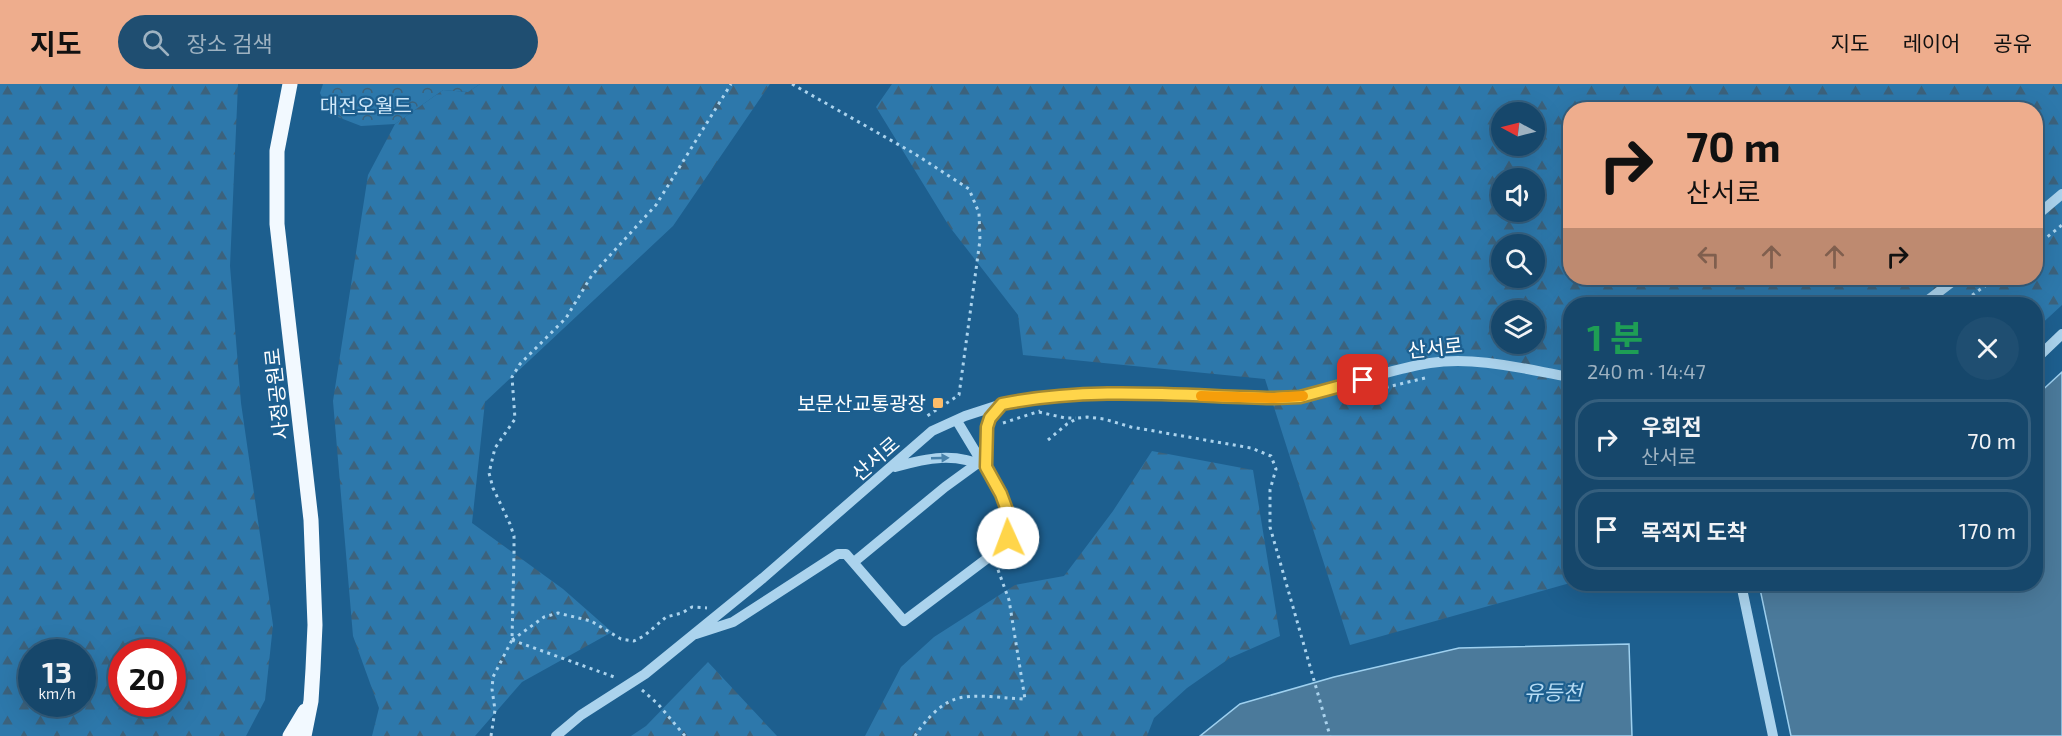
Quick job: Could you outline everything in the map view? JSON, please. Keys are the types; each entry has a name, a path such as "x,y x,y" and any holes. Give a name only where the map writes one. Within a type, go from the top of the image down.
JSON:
{"main road":[{"name":"사정공원로","path":"290,84 277,151 277,224 311,520 315,625 311,701 304,736"},
{"name":"사정공원로","path":"296,736 311,701"},
{"path":"290,736 311,701"}],"street":[{"path":"2043,210 2062,194"},
{"path":"1932,297 1948,285"},
{"path":"2043,352 2062,334"},
{"name":"산서로","path":"556,736 581,715 645,674 763,578 932,431 1002,404 1058,396 1111,394 1300,397 1400,369 1432,363 1469,361 1563,376"},
{"path":"982,465 987,427 990,418 1002,404"},
{"path":"690,636 733,622 838,554 846,554 854,562 904,621 993,554 1008,538 1011,521 1001,494 957,421"},
{"path":"893,467 936,457 960,459 982,465"},
{"path":"854,562 945,487 982,465"},
{"path":"1742,591 1773,736"}],"path":[{"path":"491,736 495,710 493,677 512,640 514,536 493,488 489,473 495,448 514,419 512,377 520,364 566,318 592,275 656,205 731,84"},
{"path":"792,84 944,172 969,189 979,213 980,240 959,395 924,418"},
{"path":"2043,240 2062,225"},
{"path":"1970,297 1986,285"},
{"path":"1039,412 1065,418 1104,419 1131,427 1251,448 1271,456 1276,469 1270,490 1270,527 1330,736"},
{"path":"1048,440 1078,418"},
{"path":"915,736 943,706 957,698 1025,699 1009,600 993,554"},
{"path":"512,640 544,617 558,613 591,621 621,639 634,641 645,636 666,617 692,608 724,609"},
{"path":"512,640 630,684 649,694 685,736"}],"green space":[{"path":"0,84 238,84 230,266 241,403 273,625 265,700 246,736 0,736"},
{"name":"대전오월드","path":"323,84 480,84 468,92 443,90 395,124 361,126 330,114 320,93"},
{"path":"480,84 770,84 673,226 485,402 472,523 563,589 612,632 522,682 475,736 372,736 379,708 353,636 333,401 368,175 395,124 443,90 468,92"},
{"path":"892,84 2062,84 2062,305 2043,323 2043,297 1563,297 1563,585 1350,645 1265,379 1023,355 1018,315 949,226 876,107"},
{"path":"1152,451 1253,470 1280,636 1230,658 1187,688 1154,718 1147,736 865,736 901,667 934,637 1015,585 1064,576 1113,511"},
{"path":"708,662 777,736 631,736 646,726"}],"water":[{"path":"2062,372 2062,736 1791,736 1760,591 2043,591 2043,390"},
{"name":"유등천","path":"1629,644 1632,736 1200,736 1240,704 1334,677 1459,648"}],"slow traffic":[{"path":"1201,396 1274,398 1303,396"}],"place":[{"name":"보문산교통광장","path":"938,403"}],"route":[{"path":"1008,538 1011,521 1001,494 986,467 987,427 990,418 1002,404 1058,396 1111,394 1300,397 1363,380"}]}
